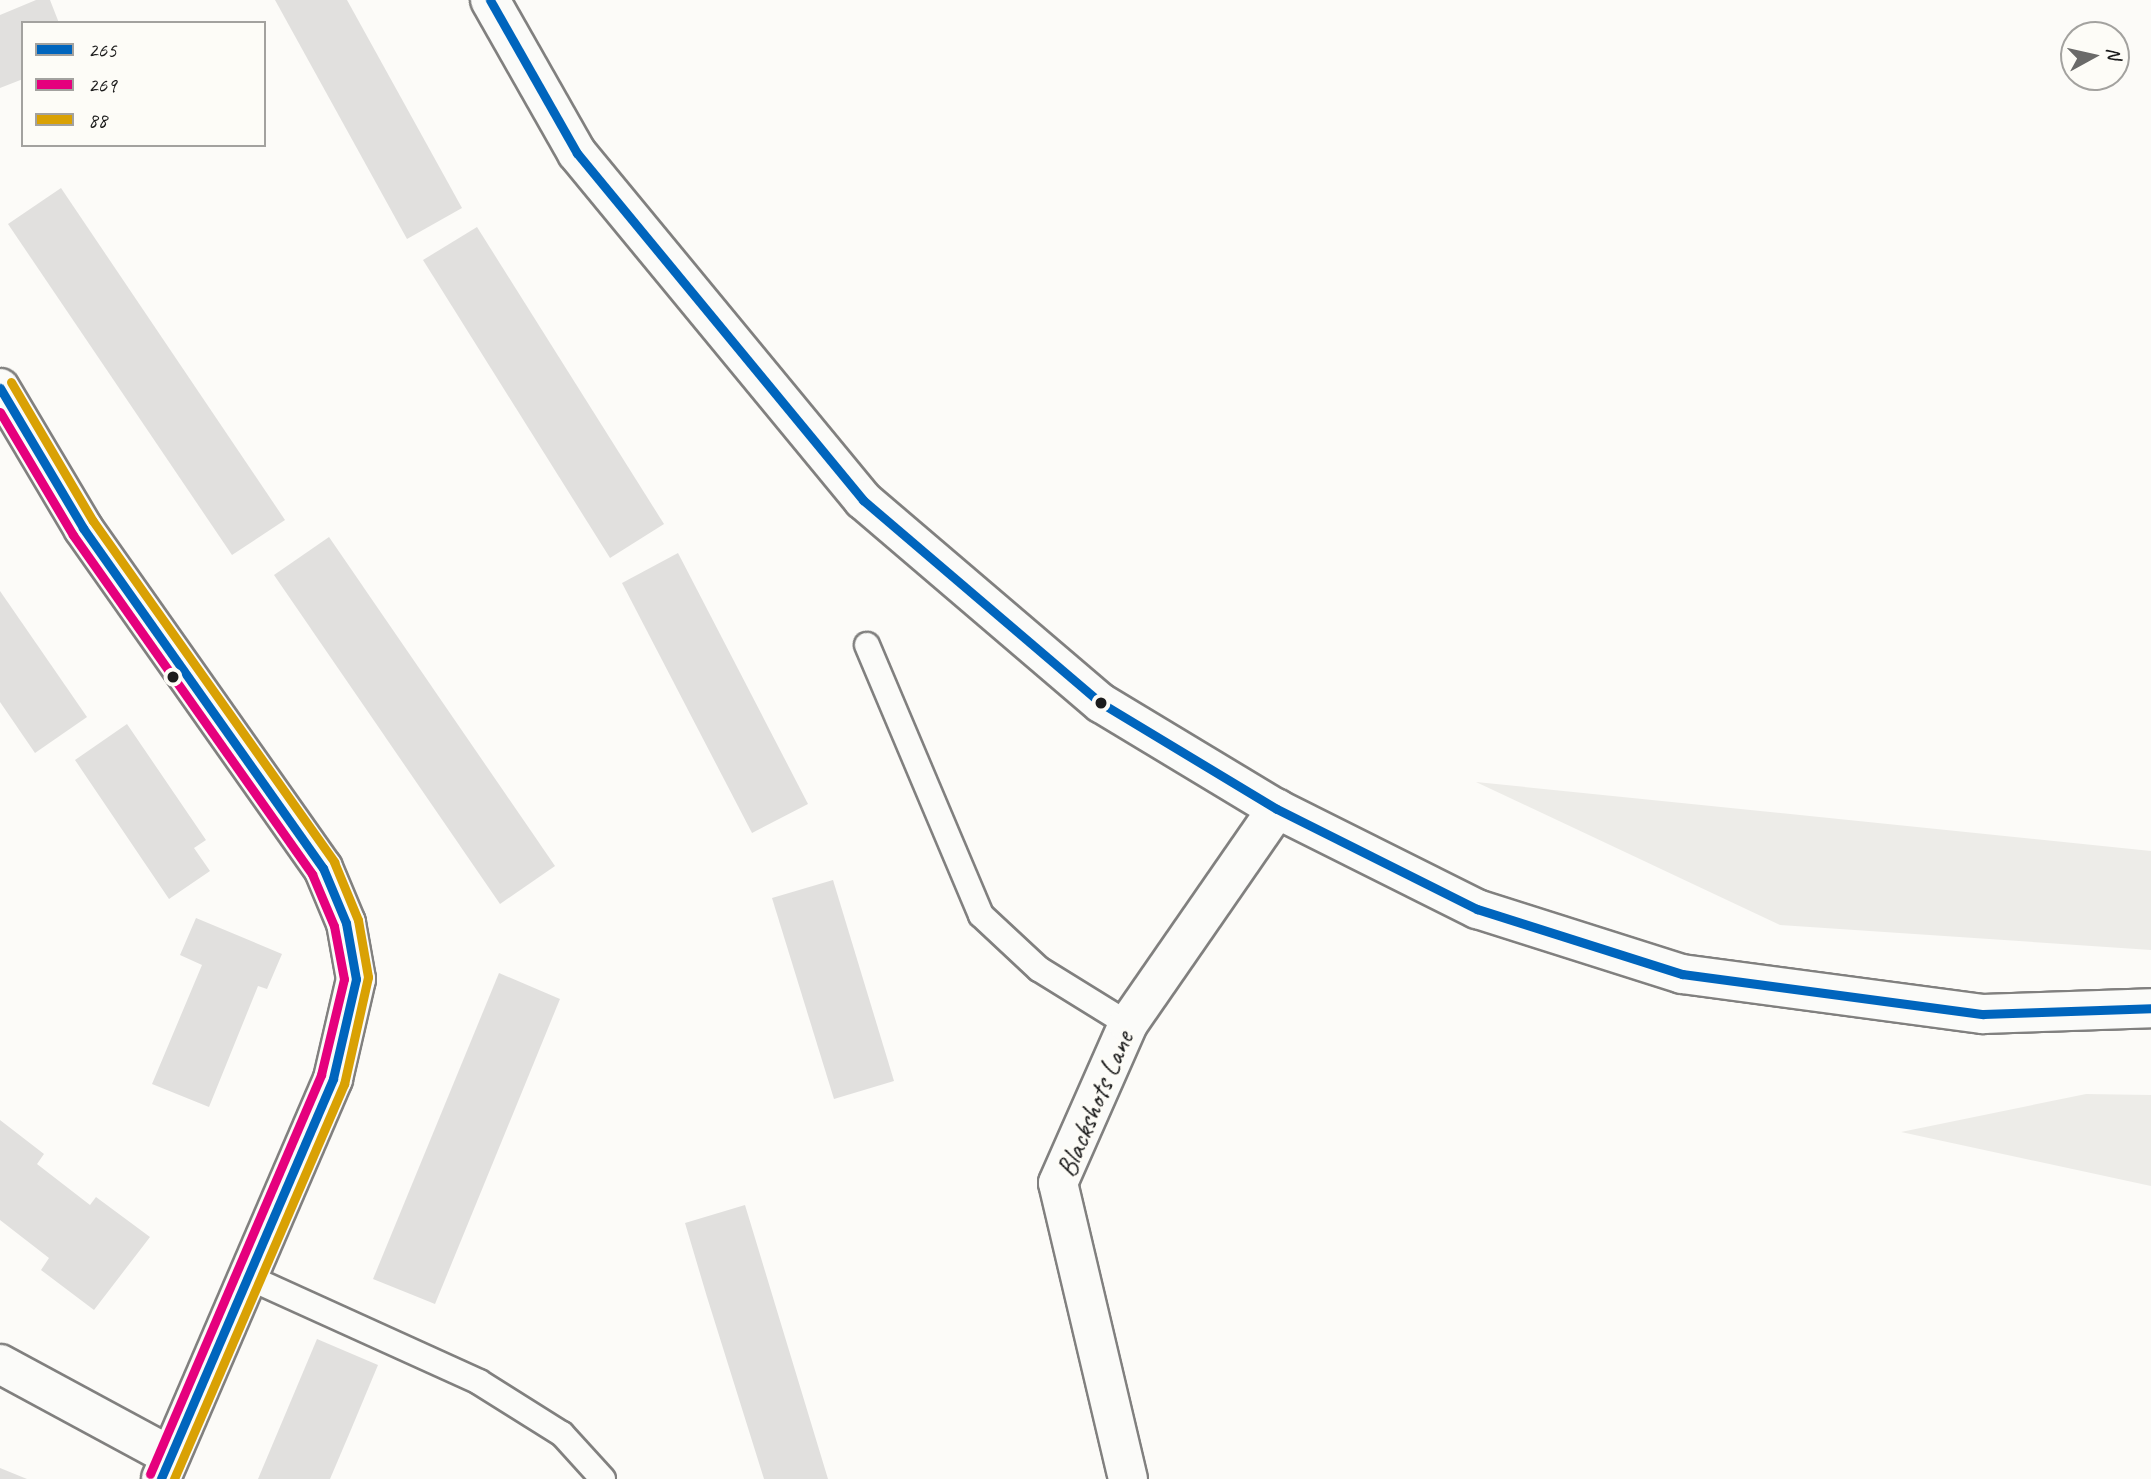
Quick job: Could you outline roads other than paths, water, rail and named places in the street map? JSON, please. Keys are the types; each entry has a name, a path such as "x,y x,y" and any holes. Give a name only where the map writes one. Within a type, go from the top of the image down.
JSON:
{"street":[{"path":"490,0 577,153 863,500 1101,703 1277,809 1477,909 1682,974 1983,1014 2151,1008"},
{"path":"0,388 83,528 323,868 346,923 356,979 349,1026 333,1079 166,1467 0,1364"},
{"name":"Blackshots Lane","path":"1128,1479 1058,1183 1128,1024 1277,809"}],"lane":[{"path":"867,645 981,915 1039,969 1128,1024"},
{"path":"248,1277 479,1382 562,1434 603,1479"}]}
